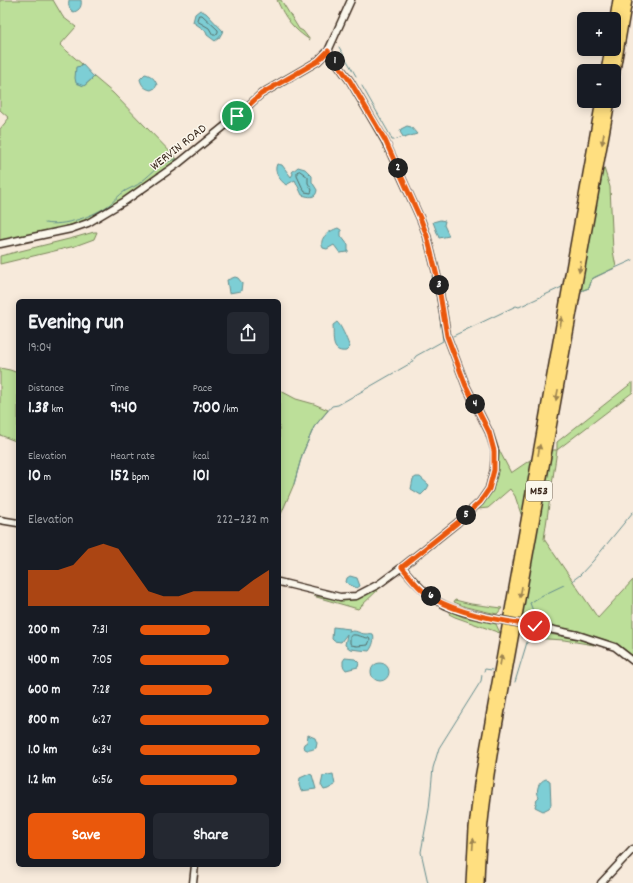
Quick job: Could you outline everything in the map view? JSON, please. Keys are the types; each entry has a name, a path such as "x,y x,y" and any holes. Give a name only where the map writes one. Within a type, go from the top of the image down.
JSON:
{"highway":[{"path":"616,12 618,0"},
{"path":"616,64 627,0"},
{"name":"M53","path":"471,883 474,828 479,784 600,108"},
{"name":"M53","path":"479,883 482,831 494,744 609,108"}],"street":[{"name":"WERVIN ROAD","path":"0,244 71,229 88,223 106,213 179,163 237,116 261,94 318,61 328,51 351,0"},
{"path":"281,582 340,597 356,596 379,584 457,523 480,502 489,489 494,470 494,451 489,432 466,386 447,336 437,276 427,236 421,220 385,140 350,81 328,51"},
{"path":"0,520 16,524"},
{"path":"402,567 433,599 462,612 578,635 615,647 633,661"},
{"path":"601,883 633,850"},
{"path":"193,883 194,867"}],"green space":[{"path":"0,0 53,0 63,17 76,27 60,45 82,64 76,68 80,84 84,86 94,77 113,93 179,161 108,212 57,230 0,242 0,129 9,118 0,110"},
{"path":"277,0 281,0 299,29 303,31 310,40 290,23"},
{"path":"603,165 610,187 613,251 616,267 592,279 589,288 580,291"},
{"path":"97,232 94,239 75,246 0,264 0,256"},
{"path":"0,368 16,372 16,441 0,435"},
{"path":"633,382 633,392 557,450 557,442"},
{"path":"281,391 296,399 328,410 314,427 302,455 294,484 281,514"},
{"path":"497,446 511,473 533,458 522,517 515,496 510,489 488,508 478,509 490,493 497,476"},
{"path":"552,450 557,450 544,539 598,618 633,580 633,656 618,644 522,618 528,576"},
{"path":"382,586 358,609 313,596 345,600 359,597"},
{"path":"455,600 471,604 502,608 497,614 466,607 454,602"},
{"path":"451,611 463,617 496,624 500,633 455,617 449,614"},
{"path":"528,630 582,640 594,645 564,640 531,638 531,636 528,636 528,638 522,637"}],"water":[{"path":"69,0 81,0 81,6 79,9 74,12 71,10"},
{"path":"200,10 206,13 223,31 219,38 215,41 207,35 206,31 193,22 195,14"},
{"path":"82,64 94,77 84,86 76,83 75,78 76,67 81,66"},
{"path":"145,74 154,79 157,85 155,88 151,90 142,85 140,79"},
{"path":"407,126 411,127 417,134 404,138 400,132 401,129"},
{"path":"277,164 282,165 291,177 293,174 292,172 298,167 305,169 312,176 312,182 317,190 315,195 310,197 302,195 295,180 286,185 279,178 276,170"},
{"path":"440,220 445,221 444,225 449,236 439,238 433,222"},
{"path":"338,228 341,230 341,236 348,245 348,252 340,253 334,245 327,249 323,248 322,241 325,235"},
{"path":"235,277 242,283 241,291 229,293 227,280"},
{"path":"337,322 342,329 350,347 346,351 341,351 335,347 333,339 333,325"},
{"path":"420,477 429,485 421,495 411,489 413,479"},
{"path":"350,576 357,578 360,586 357,588 346,582 347,578"},
{"path":"333,627 350,629 349,632 354,631 364,634 373,634 374,640 372,647 369,651 350,649 345,645 347,634 341,642 334,641 332,639"},
{"path":"345,658 355,659 359,663 358,667 346,670 343,666 343,661"},
{"path":"376,663 384,663 389,668 387,679 384,681 376,681 371,676 371,668"},
{"path":"308,735 315,738 317,743 316,748 311,750 303,747 307,742"},
{"path":"309,774 312,775 316,789 301,791 299,785 300,778"},
{"path":"333,774 335,785 324,790 321,785 323,776"},
{"path":"546,779 550,782 551,805 543,811 535,807 539,797 537,792 538,786"}],"waterway":[{"path":"339,47 356,76"},
{"path":"362,86 392,140 403,137"},
{"path":"45,223 52,224 69,222 87,217 109,205 121,194 135,186 157,168 176,159"},
{"path":"581,291 589,288 592,279 595,277 633,260"},
{"path":"294,484 302,455 314,427 332,406 338,405 411,363 416,356 443,341 438,304 432,276"},
{"path":"453,336 516,306 519,307 562,287"},
{"path":"572,581 593,561 633,512"},
{"path":"533,611 530,603 564,585"},
{"path":"515,682 528,639"},
{"path":"484,671 485,669 492,670"},
{"path":"428,883 421,852 429,809 433,768 439,748 481,681 482,675"}],"route":[{"path":"237,116 261,94 318,61 328,51 350,81 368,110 385,140 427,236 437,276 447,336 466,386 489,432 494,451 494,470 489,489 480,502 457,523 402,567 433,599 462,612 535,626"}]}
